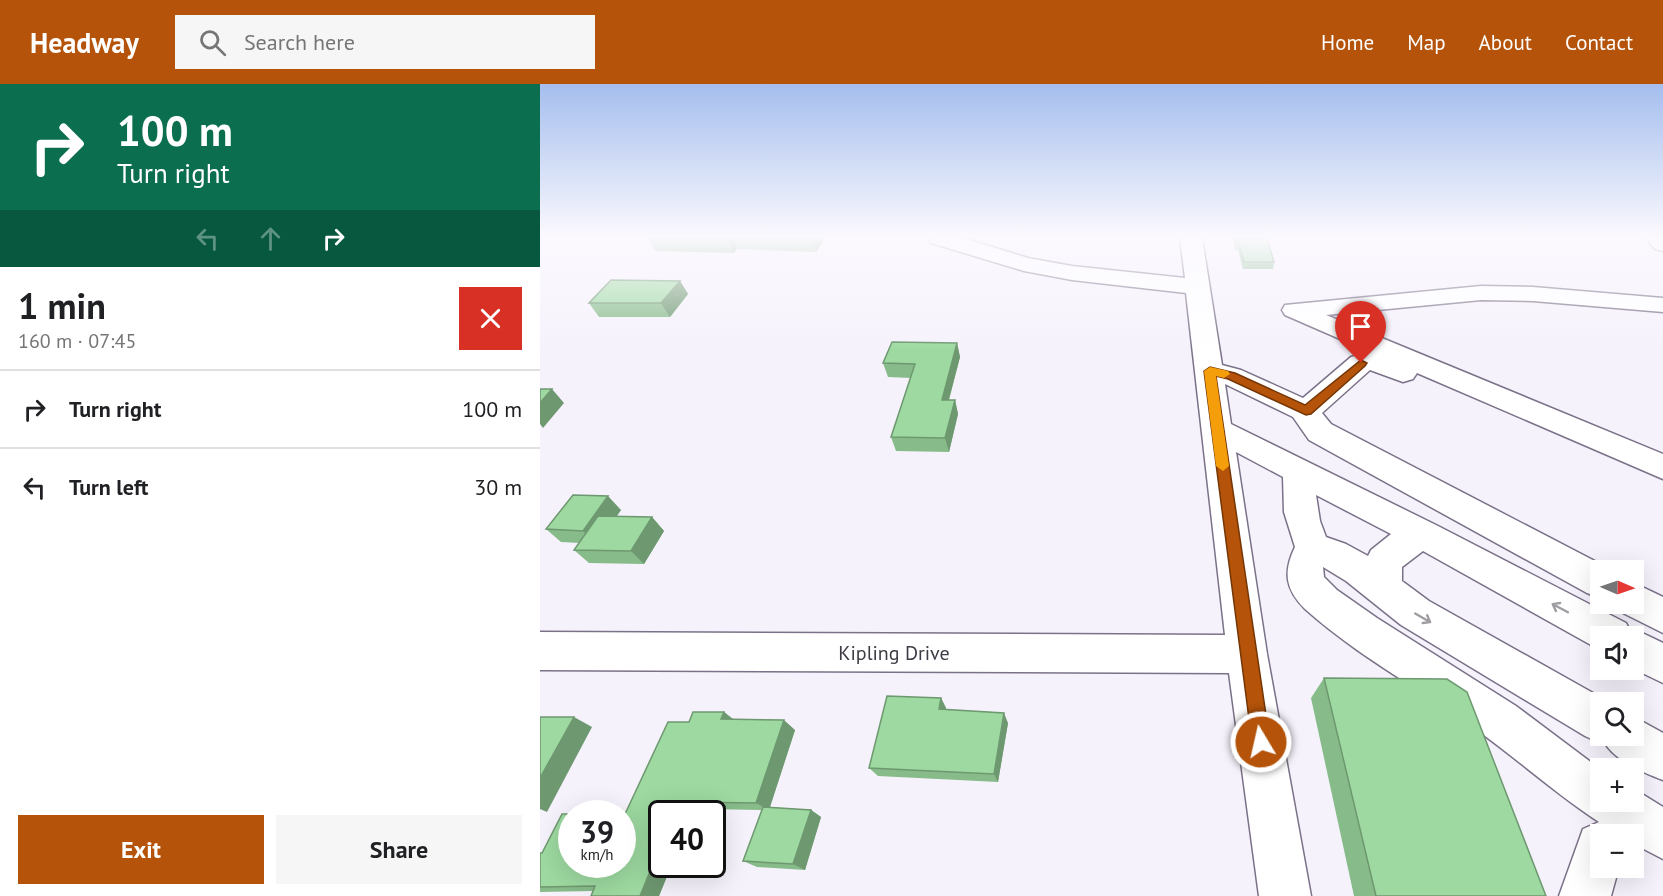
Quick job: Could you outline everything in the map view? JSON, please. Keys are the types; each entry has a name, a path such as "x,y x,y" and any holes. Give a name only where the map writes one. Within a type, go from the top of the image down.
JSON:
{"street":[{"path":"1098,276 1198,287"},
{"path":"1196,276 1247,654 1285,896"},
{"path":"1663,305 1533,294 1481,293 1294,310 1663,467"},
{"path":"1306,411 1361,363 1375,360 1663,486"},
{"path":"1210,371 1231,376 1306,411 1309,420 1320,432 1590,577"},
{"path":"1218,430 1426,536 1593,626"},
{"path":"1299,472 1298,498 1302,525 1314,550"},
{"path":"1383,588 1384,561 1407,542 1426,536"},
{"path":"1590,715 1415,613 1340,557 1325,550 1314,550 1308,554 1305,562 1306,582 1325,603 1368,636 1501,721 1569,776 1606,816 1663,835"},
{"name":"Kipling Drive","path":"540,651 1247,654"},
{"path":"1644,653 1663,663"},
{"path":"1643,746 1663,758"},
{"path":"1586,896 1606,816"}],"building":[{"path":"611,280 680,281 661,303 589,303"},
{"path":"892,342 957,343 942,400 955,400 945,438 891,437 915,364 883,363"},
{"path":"540,389 552,389 540,403"},
{"path":"573,495 608,496 583,531 546,529"},
{"path":"598,516 652,517 631,551 574,550"},
{"path":"1324,678 1447,679 1467,692 1546,896 1376,896"},
{"path":"887,696 941,698 939,709 1004,713 994,774 869,768"},
{"path":"693,712 724,712 721,719 784,720 756,803 726,803 726,800 648,800 648,876 640,896 591,896 595,886 540,887 540,853 558,822 558,878 636,878 636,800 632,800 668,722 689,722"},
{"path":"540,717 574,717 540,778"},
{"path":"763,807 811,810 793,864 743,861"}],"slow traffic":[{"path":"1223,466 1210,371 1224,374"}],"route":[{"path":"1261,742 1247,654 1210,371 1231,376 1306,411 1361,363"}]}
